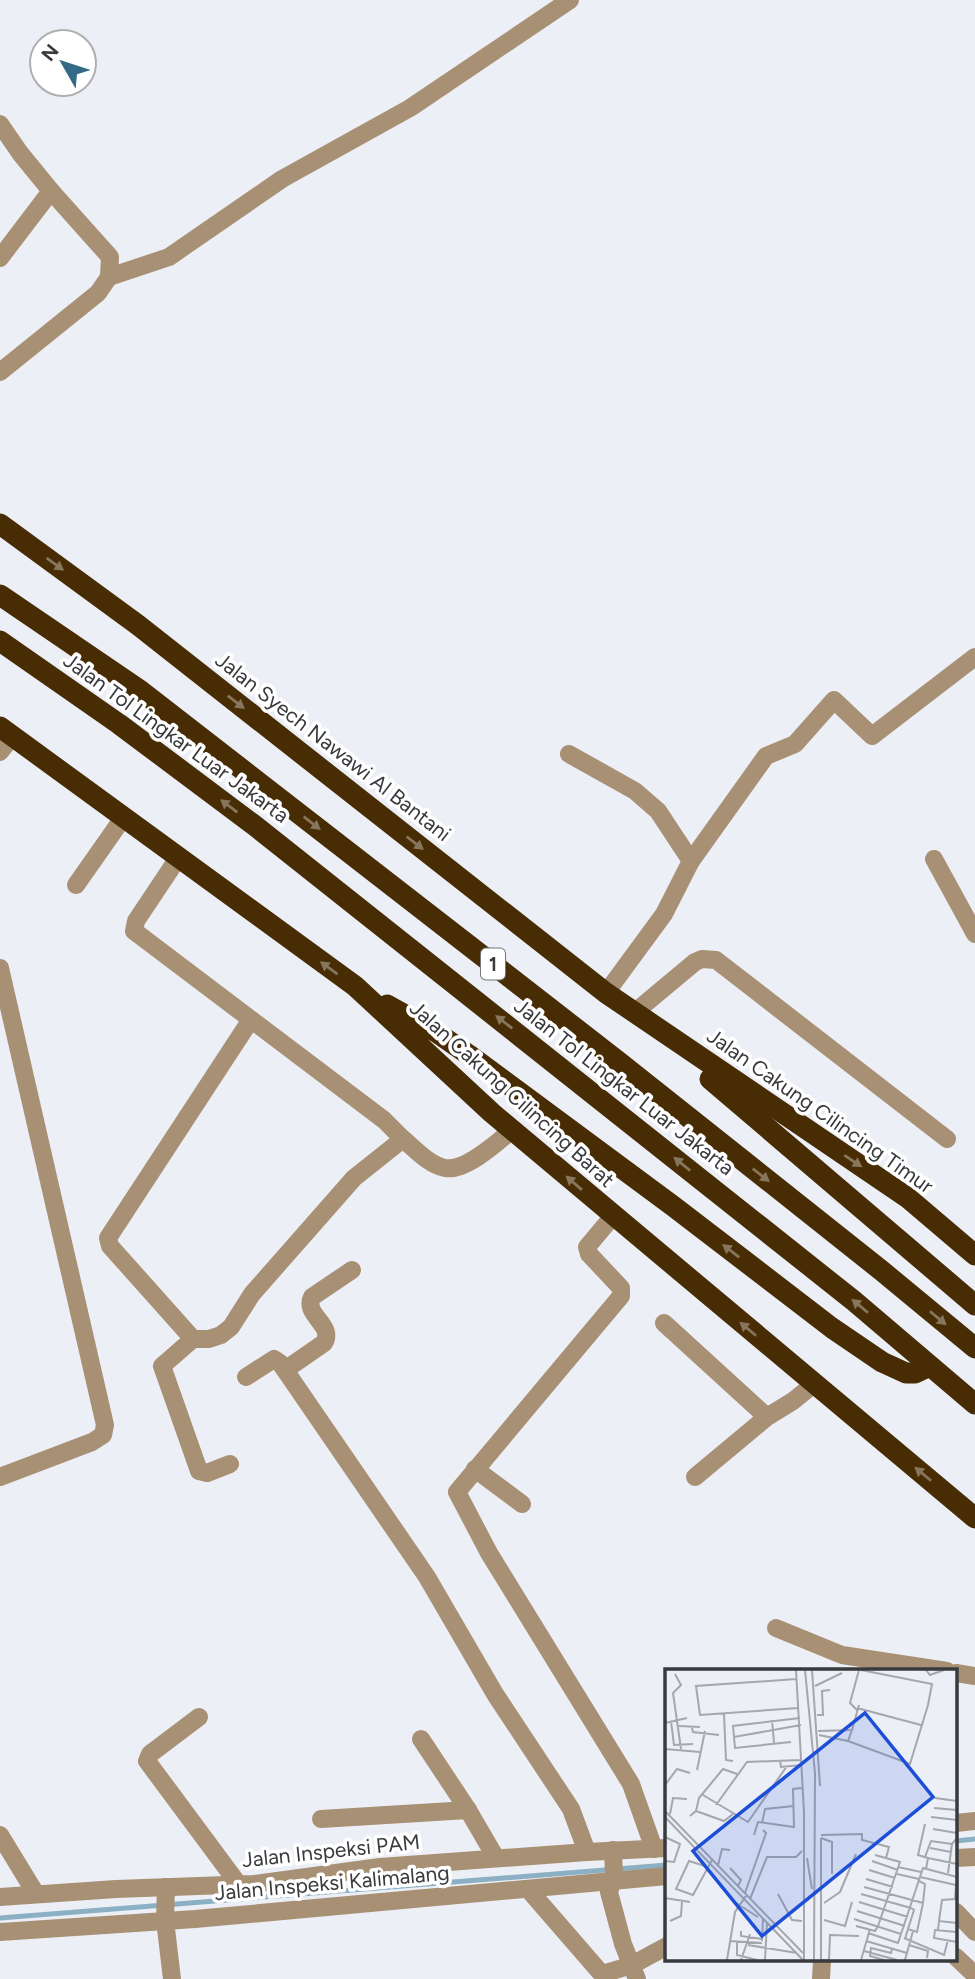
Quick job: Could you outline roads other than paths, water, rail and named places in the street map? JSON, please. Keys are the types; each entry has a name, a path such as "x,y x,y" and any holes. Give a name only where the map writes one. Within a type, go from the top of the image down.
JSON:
{"highway":[{"name":"Jalan Syech Nawawi Al Bantani","path":"0,524 138,625 634,1013"},
{"name":"Jalan Tol Lingkar Luar Jakarta","path":"0,595 141,691 630,1071 975,1348"},
{"name":"Jalan Tol Lingkar Luar Jakarta","path":"0,641 118,724 265,834 843,1292 975,1404"},
{"name":"Jalan Cakung Cilincing Barat","path":"4,739 124,818 355,986 512,1130 975,1518"},
{"path":"355,986 436,1032 469,1055 642,1182 832,1328 882,1362 906,1373 915,1373 930,1366"},
{"path":"634,1013 975,1305"},
{"name":"Jalan Cakung Cilincing Timur","path":"634,1013 908,1198 975,1255"}],"street":[{"path":"109,277 169,257 282,179 410,108 570,0"},
{"path":"0,124 51,191 110,257 109,277 99,293 0,372"},
{"path":"0,257 51,191"},
{"path":"606,993 664,914 691,861 766,756 795,744 834,700 872,736 975,657"},
{"path":"569,754 635,791 658,811 691,861"},
{"path":"76,885 124,818"},
{"path":"178,858 136,921 134,932 384,1119 403,1139 434,1164 446,1169 456,1168 486,1152 512,1130"},
{"path":"934,859 975,934"},
{"path":"634,1013 695,962 702,959 716,960 947,1139"},
{"path":"0,968 105,1424 103,1435 92,1442 0,1477"},
{"path":"193,1339 110,1246 108,1238 250,1020"},
{"path":"230,1464 207,1473 199,1471 162,1369 164,1364 193,1339 209,1339 221,1335 231,1326 252,1294 354,1178 403,1139"},
{"path":"613,1216 587,1247 589,1254 621,1288 621,1296 457,1490 457,1495 489,1553 631,1784 661,1849"},
{"path":"285,1370 324,1343 327,1332 310,1302 313,1297 352,1270"},
{"path":"664,1323 767,1417"},
{"path":"246,1377 274,1359 280,1363 427,1577 495,1694 571,1810 587,1852"},
{"path":"695,1477 767,1417 793,1402 814,1384"},
{"path":"475,1469 522,1504"},
{"path":"776,1628 842,1655 934,1669"},
{"path":"199,1717 150,1754 147,1761 239,1885"},
{"path":"421,1739 496,1858"},
{"path":"321,1819 468,1810"},
{"path":"0,1835 36,1894"},
{"name":"Jalan Inspeksi PAM","path":"0,1897 239,1885 380,1867 661,1849"},
{"path":"613,1852 609,1892 623,1944 635,1972"},
{"name":"Jalan Inspeksi Kalimalang","path":"0,1931 528,1889 612,1878 665,1876"},
{"path":"166,1889 165,1917 170,1978"},
{"path":"528,1889 604,1977 635,1972 665,1948"},
{"path":"958,1914 975,1932"},
{"path":"958,1959 975,1975"}],"waterway":[{"path":"958,1841 975,1839"},
{"path":"0,1918 665,1865"}]}
